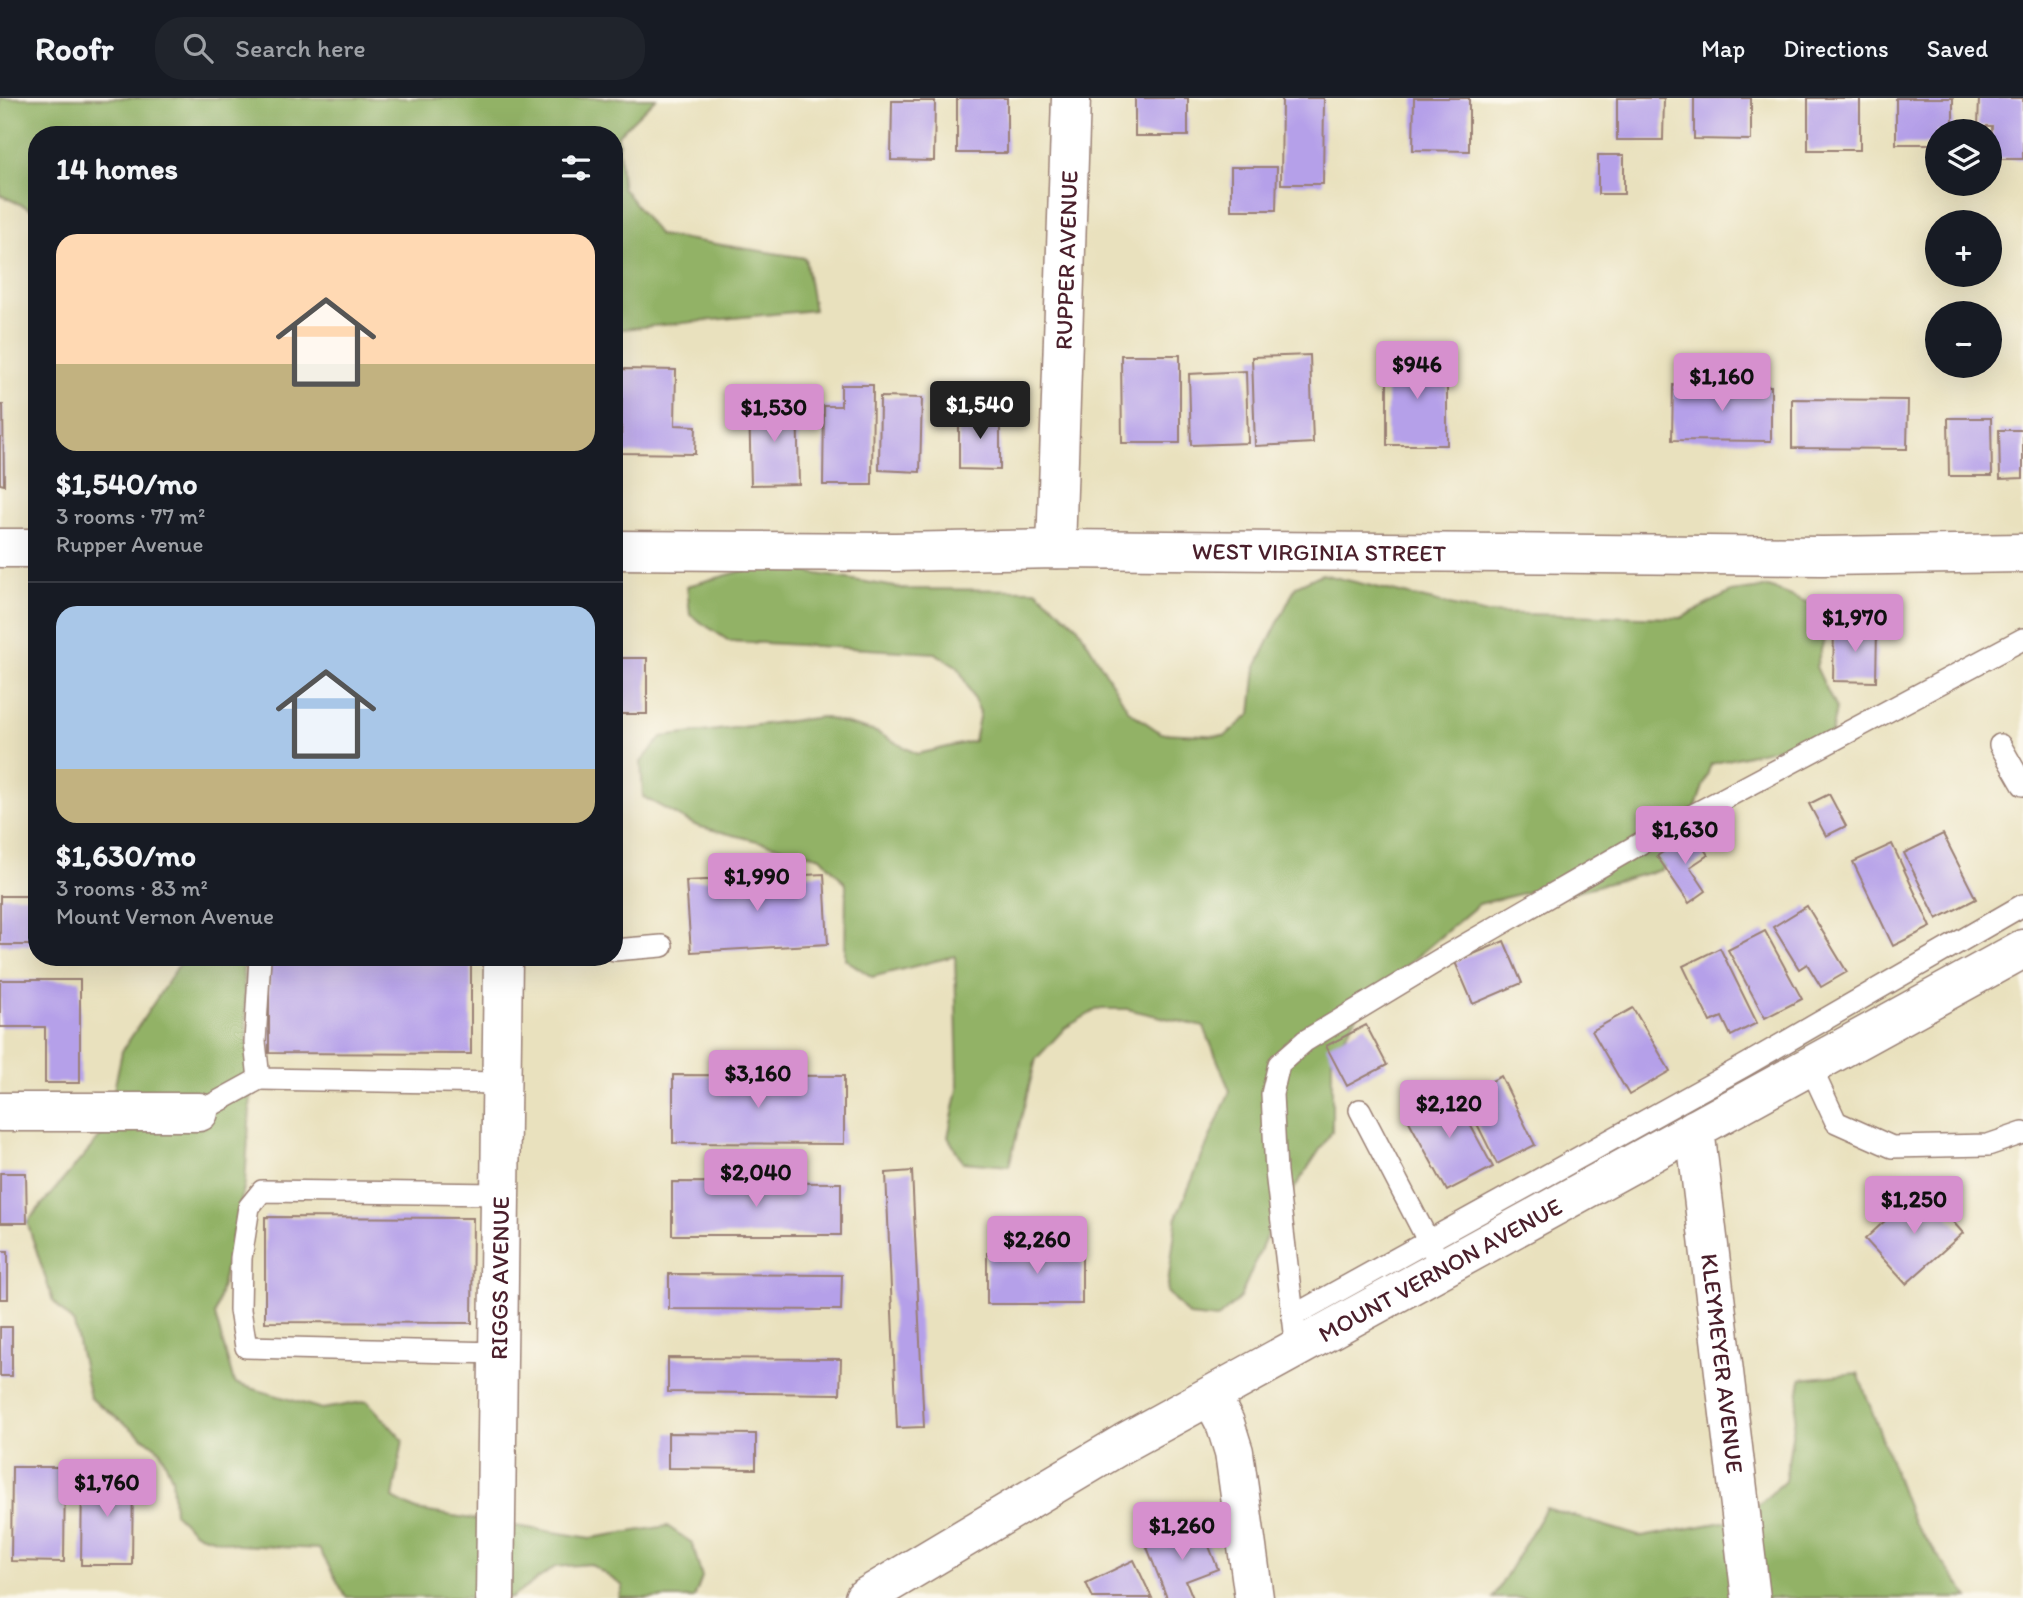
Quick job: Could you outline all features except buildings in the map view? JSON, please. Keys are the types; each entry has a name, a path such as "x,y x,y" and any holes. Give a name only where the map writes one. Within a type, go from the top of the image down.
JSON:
{"street":[{"name":"RUPPER AVENUE","path":"1056,549 1071,98"},
{"path":"0,548 28,548"},
{"name":"WEST VIRGINIA STREET","path":"623,550 895,552 1056,549 1822,556 2023,553"},
{"name":"MOUNT VERNON AVENUE","path":"864,1598 1124,1443 1211,1396 1295,1332 1435,1255 1695,1129 2023,949"},
{"name":"RIGGS AVENUE","path":"495,1598 503,966"},
{"path":"0,1112 199,1112"},
{"name":"KLEYMEYER AVENUE","path":"1695,1129 1751,1598"},
{"path":"1211,1396 1225,1423 1234,1452 1254,1598"}],"lane":[{"path":"1295,1332 1276,1172 1272,1094 1279,1064 1305,1041 1648,839 2023,639"},
{"path":"2000,744 2023,785"},
{"path":"1360,1110 1435,1255 1744,1066 2023,905"},
{"path":"623,949 662,946"},
{"path":"259,966 255,1042 260,1079"},
{"path":"1811,1066 1836,1122 1892,1147 1988,1145 2023,1133"},
{"path":"199,1112 260,1079 501,1083"},
{"path":"498,1353 246,1347 240,1310 241,1258 249,1207 262,1191 499,1194"}],"green space":[{"path":"0,98 656,98 623,130 623,126 28,126 28,208 0,195"},
{"path":"623,188 659,235 805,258 814,310 623,329"},
{"path":"764,565 907,589 1036,590 1078,627 1129,711 1161,733 1225,736 1251,714 1256,667 1296,586 1322,574 1483,613 1681,618 1731,592 1769,587 1814,605 1827,629 1816,667 1836,709 1831,735 1711,764 1681,849 1661,870 1561,895 1532,891 1479,904 1367,999 1332,1058 1332,1131 1272,1223 1240,1298 1217,1319 1189,1316 1167,1292 1177,1215 1230,1091 1204,1027 1127,1009 1098,1009 1065,1028 1036,1059 1009,1166 963,1162 948,1137 958,1089 955,956 872,977 845,959 846,884 821,857 697,826 643,797 641,762 662,737 822,717 876,732 917,754 974,741 980,712 958,667 935,653 729,641 690,615 687,586"},
{"path":"178,966 243,966 251,1094 245,1183 215,1315 234,1383 322,1409 367,1401 403,1440 393,1498 416,1510 591,1538 667,1526 692,1543 702,1577 694,1598 619,1598 623,1586 590,1564 555,1567 511,1598 346,1597 319,1549 238,1545 195,1533 174,1513 172,1478 160,1450 90,1398 74,1324 53,1301 27,1222 106,1130 122,1051"},
{"path":"1858,1373 1913,1522 1969,1598 1493,1598 1546,1508 1642,1537 1744,1518 1785,1481 1801,1379"}]}
